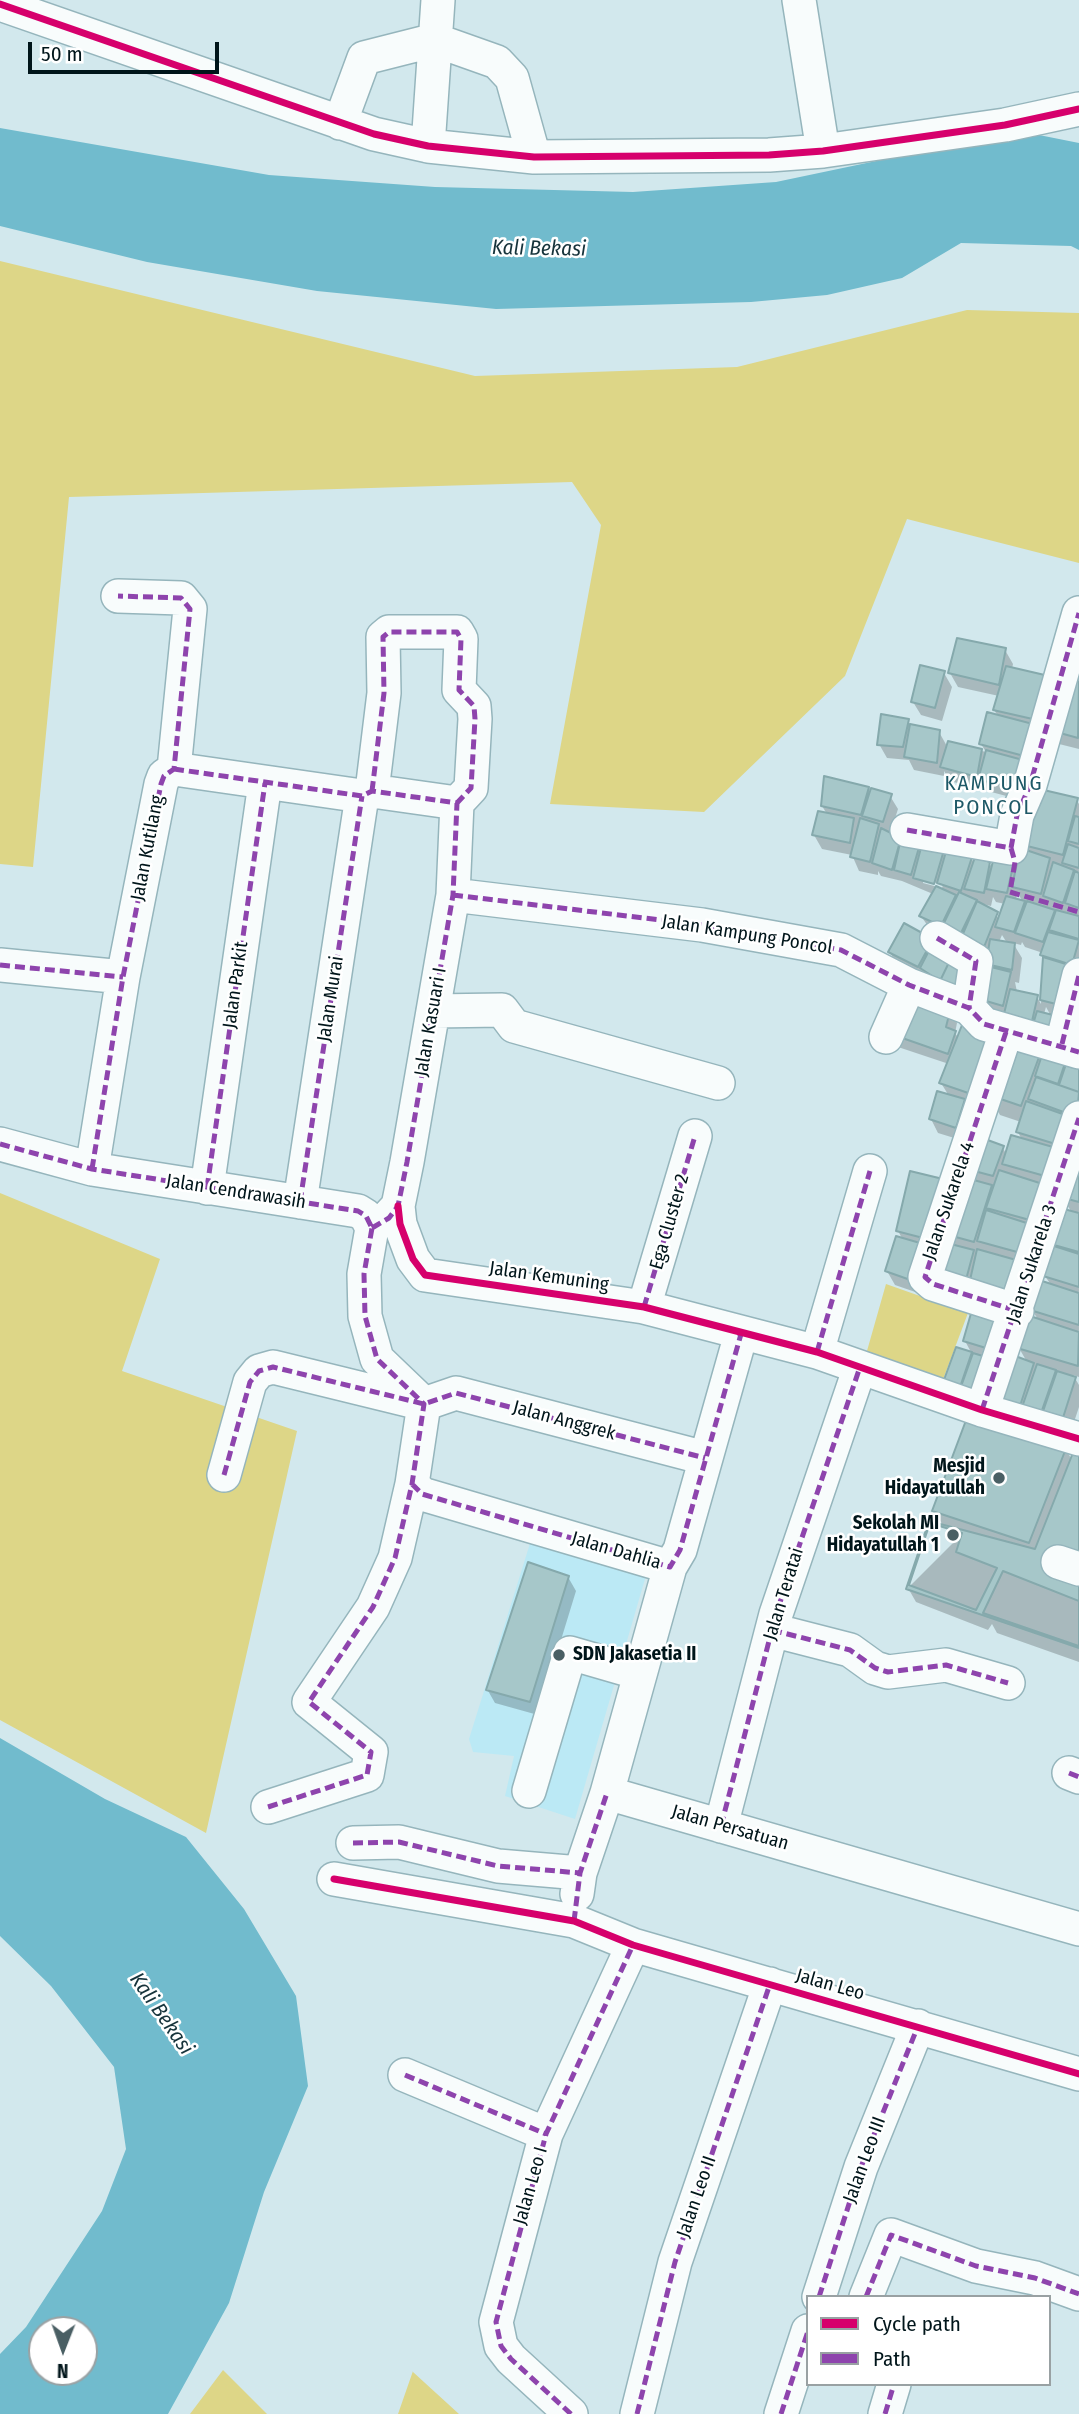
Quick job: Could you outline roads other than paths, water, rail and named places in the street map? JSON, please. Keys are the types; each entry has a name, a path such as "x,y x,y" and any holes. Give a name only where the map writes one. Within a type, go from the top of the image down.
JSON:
{"street":[{"path":"428,146 438,0"},
{"path":"799,0 823,151"},
{"path":"0,4 374,134 428,146 534,157 755,156 823,151 1005,125 1079,109"},
{"path":"340,122 364,58 435,40 497,62 512,78 534,157"},
{"name":"Jalan Kutilang","path":"92,1169 123,977 161,784 164,776 174,769 190,609 181,598 118,596"},
{"path":"907,830 1011,848 1017,816 1030,785 1079,613"},
{"name":"Jalan Murai","path":"300,1202 384,693 383,637 389,632 457,632 461,639 459,690 474,706 475,719 471,788 457,803"},
{"path":"174,769 265,783 457,803"},
{"name":"Jalan Parkit","path":"207,1188 265,783"},
{"name":"Jalan Kasuari I","path":"398,1206 453,895 457,803"},
{"name":"Jalan Kampung Poncol","path":"453,895 702,925 841,950 909,985 969,1008 984,1024 1070,1048 1079,975"},
{"path":"937,938 976,961 969,1008"},
{"path":"0,965 123,977"},
{"path":"886,1037 909,985"},
{"path":"433,1011 502,1010 514,1026 718,1083"},
{"name":"Jalan Sukarela 4","path":"1006,1032 925,1277 933,1284 1017,1311"},
{"name":"Jalan Sukarela 3","path":"982,1410 1079,1118"},
{"name":"Ega Cluster 2","path":"644,1307 695,1136"},
{"name":"Jalan Cendrawasih","path":"0,1144 92,1169 358,1211 366,1216 372,1228"},
{"path":"817,1352 870,1171"},
{"path":"398,1206 389,1218 372,1228 364,1274 365,1316 377,1359 425,1404"},
{"name":"Jalan Kemuning","path":"398,1206 400,1224 413,1259 425,1275 644,1307 817,1352 982,1410 1079,1439"},
{"name":"Jalan Dahlia","path":"412,1484 422,1494 670,1567 680,1550 741,1334"},
{"path":"225,1475 250,1382 259,1371 273,1367 425,1404"},
{"name":"Jalan Teratai","path":"721,1826 772,1630 809,1512 860,1367"},
{"name":"Jalan Anggrek","path":"425,1404 456,1393 705,1458"},
{"path":"268,1807 367,1775 371,1752 309,1702 373,1607 396,1558 425,1404"},
{"path":"573,1921 580,1873 607,1793 670,1567"},
{"path":"772,1630 850,1650 875,1668 888,1672 946,1665 1008,1683"},
{"path":"529,1791 570,1653 639,1673"},
{"name":"Jalan Persatuan","path":"607,1793 1079,1929"},
{"path":"353,1843 399,1842 498,1866 580,1873"},
{"name":"Jalan Leo","path":"334,1879 573,1921 633,1945 1079,2074"},
{"name":"Jalan Leo I","path":"571,2414 511,2359 496,2335 496,2322 520,2221 546,2134 633,1945"},
{"name":"Jalan Leo II","path":"637,2414 675,2262 770,1984"},
{"name":"Jalan Leo III","path":"820,2295 861,2167 918,2026"},
{"path":"405,2075 546,2134"},
{"path":"867,2295 891,2235 976,2266 1035,2278 1079,2294"},
{"path":"781,2414 806,2337"},
{"path":"885,2414 893,2386"}],"water":[{"name":"Kali Bekasi","path":"0,128 269,175 435,187 633,192 776,182 919,152 1039,135 1079,143 1079,250 1071,246 961,243 902,278 827,295 751,302 496,309 317,291 147,262 0,226"},
{"name":"Kali Bekasi","path":"0,1738 105,1799 186,1837 244,1909 296,1996 308,2086 264,2192 229,2303 168,2414 0,2414 0,2354 28,2324 28,2386 98,2386 98,2316 33,2316 102,2211 126,2149 114,2067 51,1986 0,1936"}],"place":[{"name":"Mesjid Hidayatullah","path":"999,1478"},
{"name":"Sekolah MI Hidayatullah 1","path":"953,1535"},
{"name":"SDN Jakasetia II","path":"559,1655"}],"district":[{"name":"KAMPUNG PONCOL","path":"994,796"}]}
